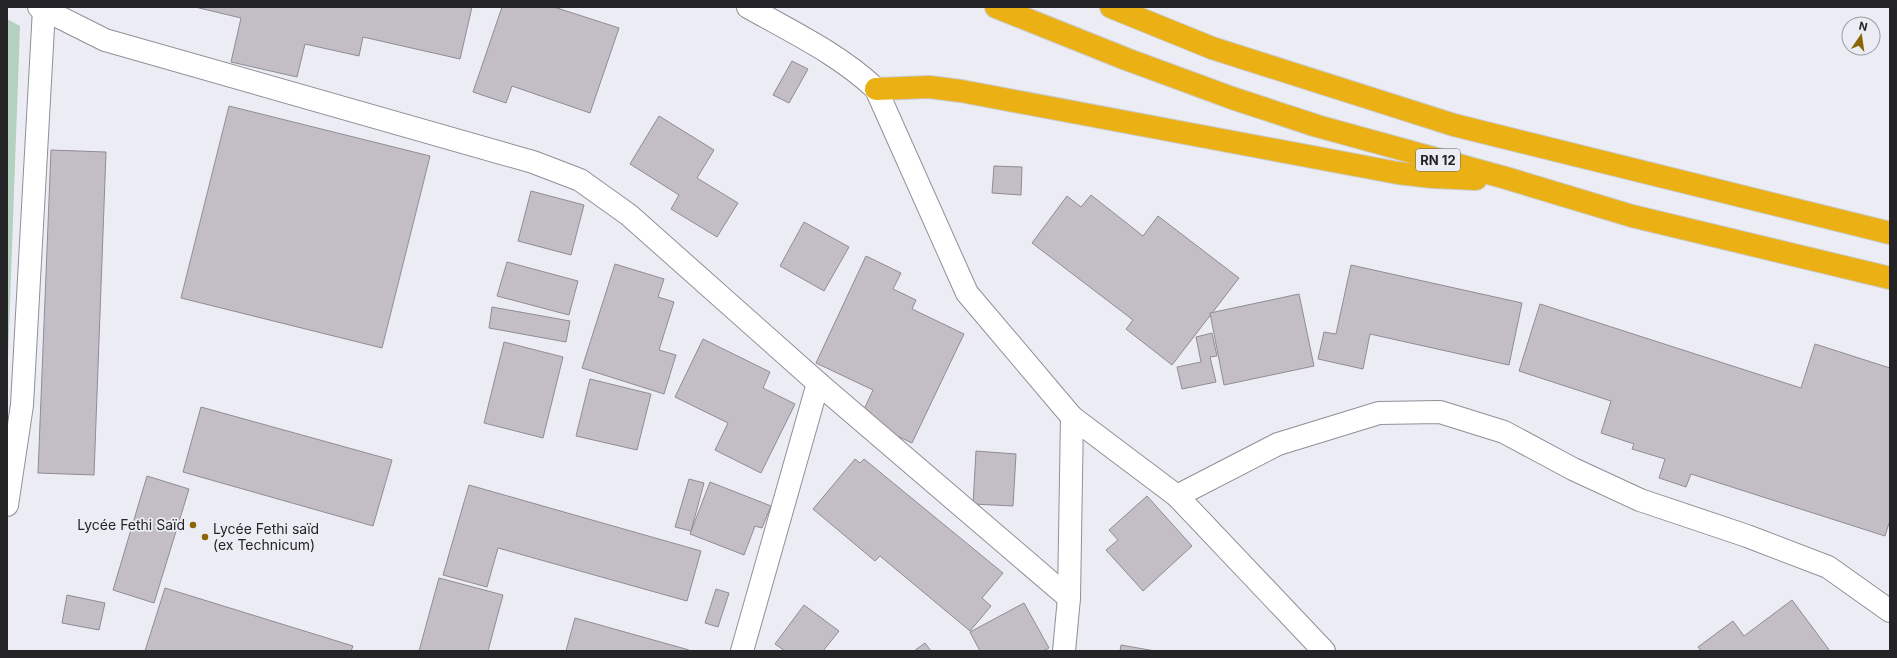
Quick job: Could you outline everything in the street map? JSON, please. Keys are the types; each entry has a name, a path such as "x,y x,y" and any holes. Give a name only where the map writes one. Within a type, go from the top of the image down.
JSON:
{"highway":[{"name":"RN 12","path":"996,7 1119,56 1232,98 1317,126 1506,178 1632,216 1890,278"},
{"path":"1111,7 1212,48 1454,125 1890,233"},
{"path":"876,89 929,87 961,91 1398,173 1469,179 1506,178"}],"street":[{"path":"748,7 830,53 864,78 876,89 967,293 1072,417 1177,496 1324,651"},
{"path":"7,505 22,405 42,8 105,40 533,162 580,180 629,216 818,383 1069,598"},
{"path":"742,651 818,383"},
{"path":"1177,496 1278,444 1379,413 1440,412 1504,432 1573,468 1640,500 1747,536 1828,567 1890,611"},
{"path":"1064,651 1069,598 1072,417"}],"green space":[{"path":"7,19 20,26 8,358 7,358"}],"building":[{"path":"195,7 472,7 460,59 363,37 359,56 305,44 297,77 231,62 241,18"},
{"path":"502,7 554,7 619,28 590,113 512,86 506,103 473,92"},
{"path":"792,61 808,69 789,103 773,95"},
{"path":"229,106 430,156 382,348 181,298"},
{"path":"659,116 714,150 697,178 738,203 717,237 671,209 679,195 630,164"},
{"path":"51,150 106,152 94,475 38,473"},
{"path":"994,166 1022,167 1021,195 992,193"},
{"path":"531,191 584,205 571,255 518,241"},
{"path":"1091,195 1143,236 1158,216 1239,278 1172,365 1126,329 1133,320 1032,243 1067,196 1081,207"},
{"path":"804,222 849,247 824,291 780,266"},
{"path":"866,256 901,273 893,289 916,300 912,309 964,334 912,443 860,418 873,390 816,363"},
{"path":"507,262 578,281 569,315 497,296"},
{"path":"615,264 664,279 658,297 674,302 659,350 676,355 664,394 582,368"},
{"path":"1351,265 1522,303 1509,365 1370,334 1363,369 1318,359 1324,332 1336,334"},
{"path":"1299,294 1314,366 1224,385 1210,313"},
{"path":"1540,304 1801,388 1815,344 1890,368 1890,520 1885,536 1691,474 1686,487 1659,478 1665,459 1632,449 1634,444 1601,433 1611,401 1519,371"},
{"path":"492,307 570,321 566,342 489,328"},
{"path":"1212,333 1217,356 1210,357 1216,382 1182,389 1177,367 1201,362 1196,337"},
{"path":"703,339 770,372 763,388 795,404 761,473 715,450 728,423 675,397"},
{"path":"504,342 563,357 543,438 484,423"},
{"path":"590,379 651,394 637,450 576,436"},
{"path":"201,407 392,460 373,526 183,472"},
{"path":"976,451 1016,454 1013,506 973,504"},
{"path":"855,459 860,463 864,459 1003,573 982,598 991,606 970,631 880,556 875,561 813,509"},
{"path":"147,476 189,489 154,603 113,590"},
{"path":"689,479 704,483 691,531 675,527"},
{"path":"710,482 771,506 762,528 755,526 744,555 690,534"},
{"path":"469,485 701,551 687,601 498,548 487,587 443,575"},
{"path":"1147,496 1192,546 1143,591 1106,550 1118,540 1109,530"},
{"path":"439,578 503,595 488,651 419,651"},
{"path":"165,588 353,646 351,651 145,651"},
{"path":"716,589 729,593 718,627 705,623"},
{"path":"67,595 105,603 99,630 62,623"},
{"path":"1792,600 1830,651 1701,651 1698,647 1733,621 1744,636"},
{"path":"1024,603 1049,648 1043,651 980,651 970,632"},
{"path":"804,605 839,631 823,651 785,651 775,644"},
{"path":"575,618 689,650 689,651 566,651"},
{"path":"925,643 931,651 914,651"},
{"path":"1121,645 1155,651 1120,651"}],"place":[{"name":"Lycée Fethi Saïd","path":"193,525"},
{"name":"Lycée Fethi saïd (ex Technicum)","path":"205,537"}]}
